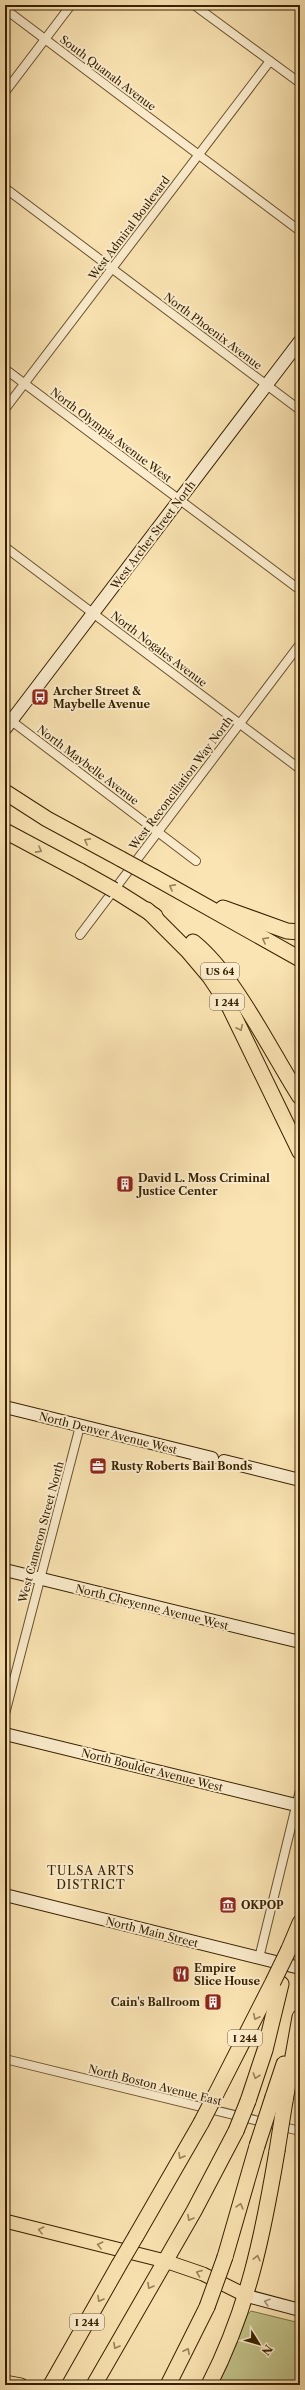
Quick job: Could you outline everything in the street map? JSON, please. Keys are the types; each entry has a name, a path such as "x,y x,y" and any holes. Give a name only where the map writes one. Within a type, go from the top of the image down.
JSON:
{"highway":[{"path":"5,792 47,819 190,896 300,959"},
{"name":"I 244","path":"5,831 80,871 147,910 188,951 210,977 228,1004 300,1152"},
{"path":"190,896 287,931 300,932"},
{"name":"US 64","path":"147,910 195,944 218,969 238,996 300,1097"},
{"path":"94,2385 165,2261 236,2131 265,2050 277,1983 300,1924"},
{"name":"I 244","path":"53,2382 277,1983"},
{"path":"168,2385 189,2346 206,2308 225,2257 258,2146 279,2099 300,2017"},
{"path":"210,2385 231,2340 247,2296 267,2218 277,2152 279,2099"}],"main road":[{"path":"5,2221 165,2261 203,2274 247,2296"},
{"path":"5,2382 21,2385"}],"street":[{"path":"5,92 71,5"},
{"path":"196,6 300,83"},
{"name":"South Quanah Avenue","path":"5,10 300,230"},
{"name":"West Admiral Boulevard","path":"5,409 270,61"},
{"name":"North Phoenix Avenue","path":"5,188 300,410"},
{"name":"West Archer Street North","path":"7,722 93,613 300,341"},
{"name":"North Olympia Avenue West","path":"5,369 300,590"},
{"name":"North Nogales Avenue","path":"5,547 300,769"},
{"name":"West Reconciliation Way North","path":"80,936 300,644"},
{"name":"North Maybelle Avenue","path":"7,722 196,860"},
{"name":"North Denver Avenue West","path":"5,1407 300,1480"},
{"name":"West Cameron Street North","path":"5,1714 80,1426"},
{"name":"North Cheyenne Avenue West","path":"5,1570 300,1642"},
{"name":"North Boulder Avenue West","path":"5,1734 298,1805"},
{"path":"259,1958 298,1805 300,1790"},
{"name":"North Main Street","path":"5,1895 300,1968"},
{"name":"North Boston Avenue East","path":"5,2059 300,2131"},
{"path":"247,2296 300,2310"}],"green space":[{"path":"251,2311 300,2323 300,2385 215,2385 245,2317"}],"place":[{"name":"Archer Street & Maybelle Avenue","path":"40,697"},
{"name":"David L. Moss Criminal Justice Center","path":"125,1184"},
{"name":"Rusty Roberts Bail Bonds","path":"98,1466"},
{"name":"OKPOP","path":"228,1905"},
{"name":"Empire Slice House","path":"181,1974"},
{"name":"Cain's Ballroom","path":"213,2002"}],"district":[{"name":"TULSA ARTS DISTRICT","path":"91,1878"}]}
